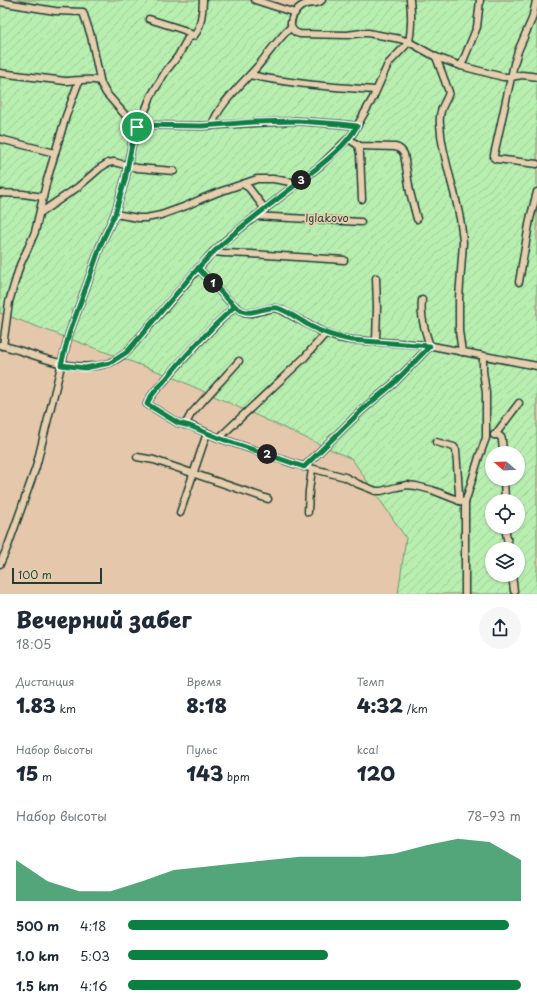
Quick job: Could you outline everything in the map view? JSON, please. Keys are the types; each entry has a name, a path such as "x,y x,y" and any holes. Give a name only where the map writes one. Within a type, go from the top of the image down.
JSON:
{"street":[{"path":"0,564 8,546 36,467 69,334 101,244 115,214 125,180 133,139 137,127 142,120 151,96 163,76 178,56 188,38 194,36 197,32 199,28 203,0"},
{"path":"255,0 295,13"},
{"path":"212,126 215,118 226,101 291,27 292,18 295,13 305,4 319,3 322,0"},
{"path":"79,80 66,116 33,237 20,265 8,302 1,346 61,365 85,368 110,363 127,352 213,252 255,216 320,165 349,138 376,90 388,64 409,42 412,26 410,0"},
{"path":"460,66 477,27 480,0"},
{"path":"536,1 532,19 518,51 511,77 494,158 537,164"},
{"path":"0,2 55,11 83,12 91,36 101,84 106,93 132,124 137,127"},
{"path":"149,19 184,30 194,36"},
{"path":"291,27 296,33 300,34 347,35 368,33 400,39 409,42 436,57 460,66 496,76 511,77 522,75 537,77"},
{"path":"436,57 449,92 440,112 440,123 443,152 455,195 462,236 459,298 459,331 462,352"},
{"path":"0,73 65,81 90,79 100,81"},
{"path":"250,75 297,83 376,90"},
{"path":"137,127 142,125 212,126 253,122 297,121 357,126"},
{"path":"349,138 358,145 395,147 402,150 416,219"},
{"path":"0,139 56,152"},
{"path":"358,145 360,154 362,199"},
{"path":"40,213 78,187 108,163 114,162 148,170 174,171"},
{"path":"115,214 138,218 161,215 257,179 297,183"},
{"path":"244,184 249,188 265,209"},
{"path":"519,282 527,233 537,192"},
{"path":"0,193 43,197"},
{"path":"255,216 361,222"},
{"path":"213,252 344,260"},
{"path":"198,268 235,306 244,312 250,313 273,308 280,309 326,334 338,338 430,346 537,366"},
{"path":"376,278 376,342"},
{"path":"422,300 421,315 430,346"},
{"path":"235,306 192,348 147,404 178,423 304,467 345,477 376,491 397,487 416,486 432,490 465,503"},
{"path":"219,438 304,358 326,334"},
{"path":"304,467 362,410 393,384 430,346"},
{"path":"465,594 465,503 486,436 486,393 483,371 483,356"},
{"path":"185,425 191,414 239,361"},
{"path":"495,435 519,403"},
{"path":"180,513 206,433"},
{"path":"486,436 495,435 501,437 502,446"},
{"path":"436,442 452,446 456,450 459,500"},
{"path":"137,457 154,460 268,499"},
{"path":"308,512 308,491 312,469"},
{"path":"513,582 514,591"}],"green space":[{"name":"Iglakovo","path":"0,0 264,0 298,10 306,0 537,0 537,594 398,594 406,538 352,459 170,376 0,313"}],"route":[{"path":"137,127 133,139 125,180 115,214 101,244 69,334 61,365 85,368 110,363 127,352 198,268 230,302 244,312 250,313 273,308 280,309 324,333 338,338 430,346 393,384 362,410 304,467 178,423 147,404 192,348 235,306 230,302 214,285 198,268 226,240 320,165 346,142 353,134 357,126 297,121 277,121 202,126 142,125 137,127"}]}
